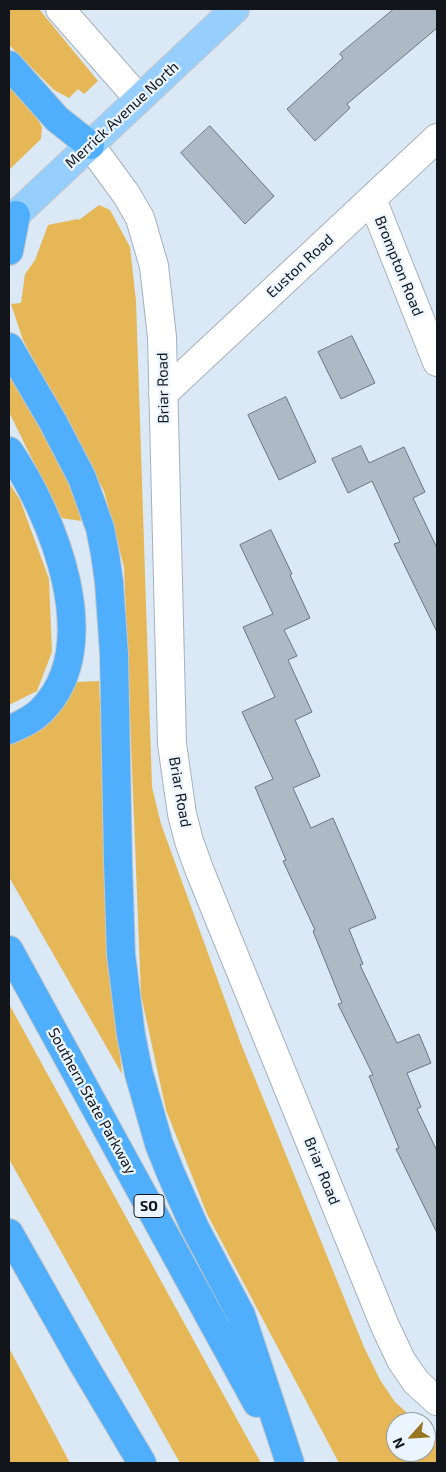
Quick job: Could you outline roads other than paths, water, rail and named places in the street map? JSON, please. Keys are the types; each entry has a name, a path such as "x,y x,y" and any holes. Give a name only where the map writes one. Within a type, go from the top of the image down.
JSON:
{"highway":[{"path":"9,65 57,119 90,145"},
{"path":"9,251 12,218"},
{"path":"9,347 14,359 57,429 82,478 100,528 105,554 114,654 121,954 131,1035 139,1074 159,1144 171,1174 195,1228 241,1316 290,1463"},
{"path":"9,451 41,506 50,528 65,577 72,618 72,640 69,657 66,672 59,687 41,711 9,730"},
{"name":"Southern State Parkway","path":"9,950 290,1463"},
{"path":"9,1234 142,1463"}],"main road":[{"name":"Merrick Avenue North","path":"12,218 235,9"}],"street":[{"path":"60,9 139,99"},
{"name":"Euston Road","path":"163,394 437,138"},
{"name":"Briar Road","path":"90,145 126,194 140,218 154,266 162,337 172,744 182,814 199,869 384,1326 401,1360 416,1382 437,1402"},
{"name":"Brompton Road","path":"372,199 437,362"}]}
